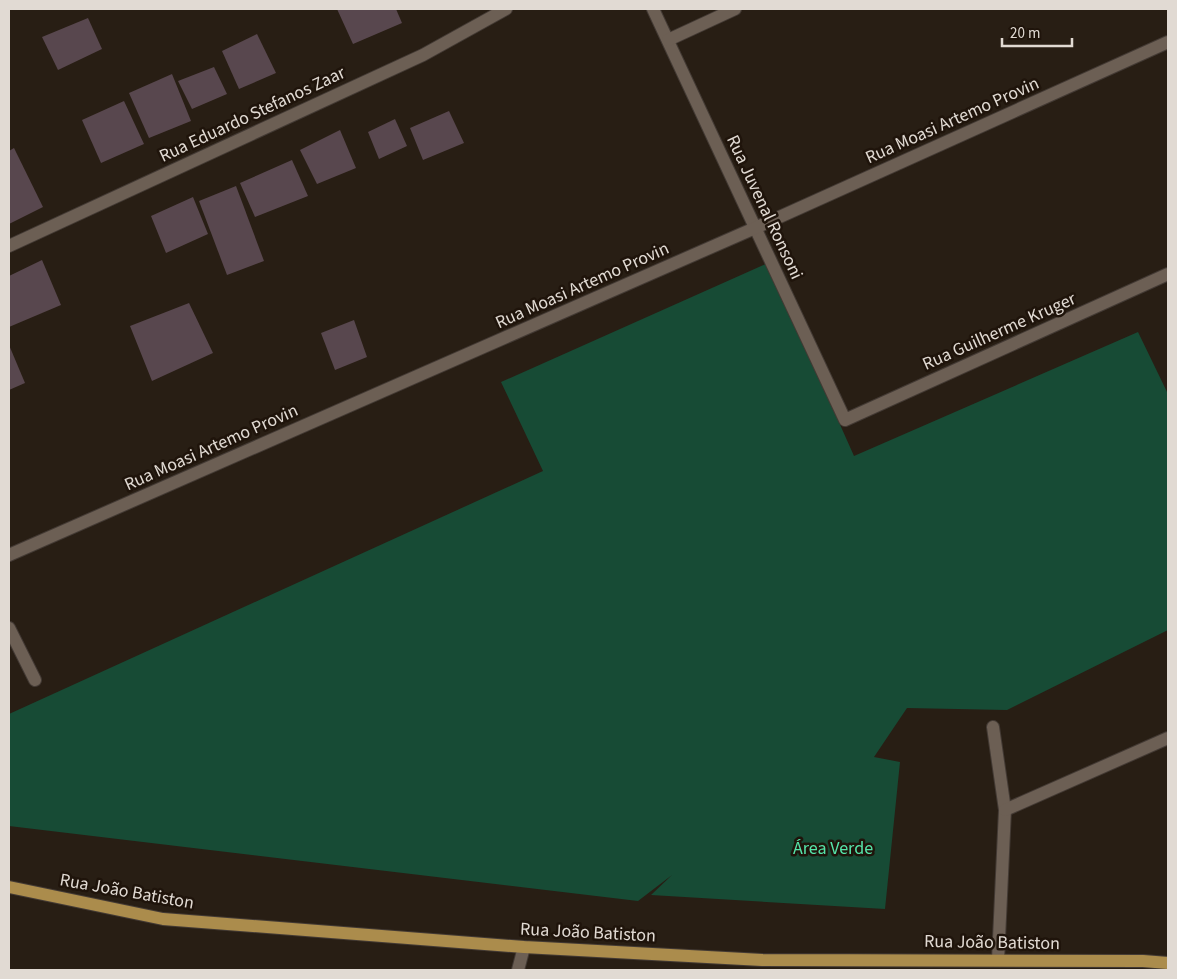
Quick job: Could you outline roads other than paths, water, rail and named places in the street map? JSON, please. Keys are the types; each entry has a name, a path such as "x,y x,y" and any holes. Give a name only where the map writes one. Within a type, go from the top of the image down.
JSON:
{"main road":[{"name":"Rua João Batiston","path":"9,887 163,919 524,946 762,960 1142,960 1168,963"}],"street":[{"name":"Rua Eduardo Stefanos Zaar","path":"9,246 424,55 506,9"},
{"name":"Rua Juvenal Ronsoni","path":"653,9 845,420"},
{"path":"668,40 735,9"},
{"name":"Rua Moasi Artemo Provin","path":"9,555 755,228 1168,42"},
{"name":"Rua Guilherme Kruger","path":"845,420 1168,274"},
{"path":"9,628 35,680"},
{"path":"993,727 1005,810 998,960"},
{"path":"1005,810 1168,738"},
{"path":"518,970 524,946"}],"park label":[{"name":"Área Verde","path":"833,848"}]}
